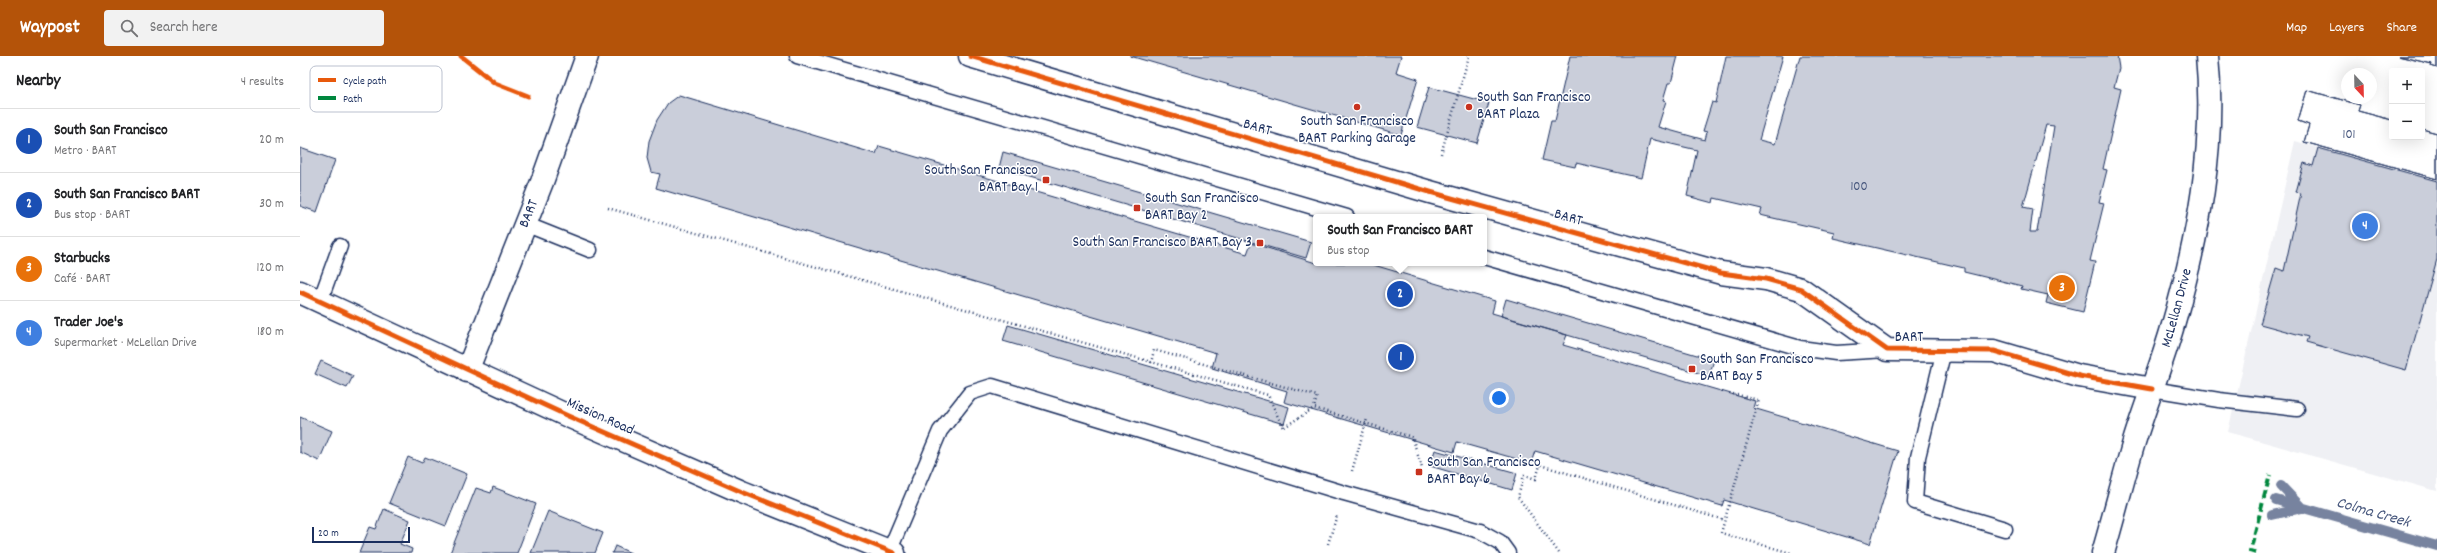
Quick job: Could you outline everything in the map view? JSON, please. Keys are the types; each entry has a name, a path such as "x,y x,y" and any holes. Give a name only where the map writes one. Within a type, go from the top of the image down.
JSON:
{"street":[{"name":"BART","path":"467,371 525,224 587,56"},
{"name":"BART","path":"970,56 1430,192 1721,273 1766,279 1801,289 1886,350 1994,350 2079,376 2152,389"},
{"name":"McLellan Drive","path":"2103,553 2152,389 2173,325 2198,219 2209,121 2207,56"},
{"name":"Mission Road","path":"300,292 467,371 742,492 891,553"}],"lane":[{"path":"797,56 1337,214"},
{"path":"525,224 590,250"},
{"path":"320,301 340,246"},
{"path":"1487,258 1800,348 1836,354 1886,350"},
{"path":"1944,350 1918,457 1915,502 2005,529"},
{"path":"891,553 940,430 970,393 992,386 1344,493 1480,531 1500,542 1508,553"},
{"path":"2152,389 2220,400 2297,409"}],"path":[{"path":"1441,154 1470,56"},
{"path":"608,208 1151,363 1268,395 1283,428 1314,408 1317,396 1154,350 1151,363"},
{"path":"1733,394 1759,400 1721,533 1791,553"},
{"path":"1314,408 1366,421 1412,437 1422,468"},
{"path":"1354,465 1366,421"},
{"path":"1559,553 1518,497 1524,475 1536,479 1540,465 1724,520"}],"shaded area":[{"path":"2295,141 2437,182 2437,491 2228,432"}],"building":[{"name":"South San Francisco BART Parking Garage","path":"1130,56 1401,56 1396,72 1418,79 1401,135"},
{"path":"1570,56 1678,56 1671,83 1668,83 1663,100 1666,101 1658,127 1705,140 1707,132 1703,131 1712,102 1716,103 1726,56 1783,56 1759,140 1775,144 1800,56 2117,56 2119,68 2114,87 2121,89 2103,169 2107,170 2099,202 2104,203 2090,261 2095,262 2083,312 2046,303 2048,295 2021,289 2022,286 1964,272 1964,268 1833,238 1834,232 1760,215 1762,209 1714,198 1713,203 1687,196 1697,150 1650,139 1641,178 1576,163 1575,167 1542,160 1551,121 1555,121","holes":["2046,125 2054,126 2037,232 2030,232 2033,209 2023,207"]},
{"path":"2398,56 2437,56 2437,68 2431,66 2432,64"},
{"path":"2398,56 2437,56 2437,68 2431,66 2432,64"},
{"path":"1429,87 1489,103 1477,143 1417,127"},
{"path":"2307,90 2341,100 2341,104 2360,105 2358,111 2389,119 2389,140 2425,140 2425,130 2437,133 2437,179 2304,142 2309,125 2298,121"},
{"path":"2307,90 2341,100 2341,104 2360,105 2358,111 2389,119 2389,140 2425,140 2425,130 2437,133 2437,179 2304,142 2309,125 2298,121"},
{"path":"679,95 876,154 879,146 1247,254 1251,243 1313,262 1313,266 1377,266 1495,301 1492,313 1567,335 1563,345 1755,401 1753,408 1898,451 1870,544 1724,500 1722,506 1535,451 1531,463 1457,442 1454,452 1284,402 1287,391 1212,368 1216,353 656,188 660,174 651,172 647,158 649,141 657,120 668,103"},
{"path":"300,148 335,160 317,212 300,206"},
{"path":"2318,148 2437,181 2437,259 2406,370 2306,342 2308,337 2260,324 2276,268 2284,271 2301,193 2296,192 2304,163 2313,166"},
{"path":"1003,152 1311,242 1306,258 999,168"},
{"path":"1506,299 1714,360 1709,376 1501,316"},
{"path":"1008,325 1289,407 1284,424 1003,341"},
{"path":"321,361 353,376 347,388 315,374"},
{"path":"300,417 332,431 319,461 300,452"},
{"path":"1435,450 1517,473 1512,490 1430,466"},
{"path":"408,457 422,463 425,457 467,474 446,526 389,503"},
{"path":"493,487 536,504 517,553 450,553 476,488 491,493"},
{"path":"384,509 410,520 400,544 412,549 411,553 359,553 370,527 376,529"},
{"path":"548,511 603,533 595,553 531,553"},
{"path":"615,546 631,553 612,553"}],"waterway":[{"name":"Colma Creek","path":"2272,515 2302,508 2281,486"},
{"name":"Colma Creek","path":"2276,500 2437,546"}],"marked path":[{"path":"2256,553 2250,551 2270,475"}],"cycle path":[{"path":"461,56 495,83 528,96"},
{"path":"970,56 1430,192 1721,273 1766,279 1801,289 1887,350 1994,351 2079,376 2152,389"},
{"path":"300,292 568,416 742,492 894,553"}],"place":[{"name":"South San Francisco BART Parking Garage","path":"1357,107"},
{"name":"South San Francisco BART Plaza","path":"1469,107"},
{"name":"South San Francisco BART Bay 1","path":"1046,180"},
{"name":"South San Francisco BART Bay 2","path":"1137,208"},
{"name":"Trader Joe's","path":"2365,226"},
{"name":"South San Francisco BART Bay 3","path":"1260,243"},
{"name":"Starbucks","path":"2062,288"},
{"name":"South San Francisco BART","path":"1400,294"},
{"name":"South San Francisco","path":"1401,357"},
{"name":"South San Francisco BART Bay 5","path":"1692,369"},
{"name":"South San Francisco BART Bay 6","path":"1419,472"}]}
